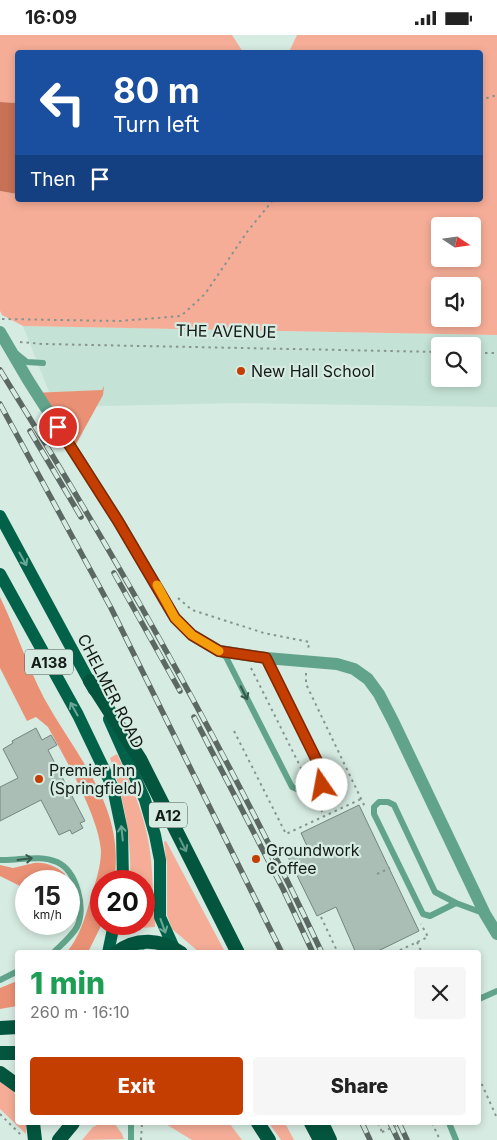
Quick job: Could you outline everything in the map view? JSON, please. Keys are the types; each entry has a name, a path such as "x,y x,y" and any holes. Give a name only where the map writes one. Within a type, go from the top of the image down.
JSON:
{"highway":[{"name":"A12","path":"90,681 140,759 236,950"},
{"path":"128,950 155,941 178,950"},
{"path":"0,1028 15,1027"},
{"path":"0,1053 15,1053"},
{"path":"0,1073 15,1084"},
{"path":"33,1125 35,1140"},
{"path":"59,1140 71,1125"},
{"path":"256,1125 268,1139"},
{"path":"259,1125 268,1139"},
{"path":"312,1125 320,1140"},
{"path":"323,1125 330,1140"}],"main road":[{"name":"CHELMER ROAD","path":"0,516 90,681 146,800 160,860 160,917 178,950"},
{"name":"A138","path":"0,573 78,715 113,788 122,831 123,870"},
{"path":"109,950 112,935"}],"street":[{"path":"0,332 15,346 175,618 192,635 219,651 266,658 337,664 354,669 368,679 379,694 417,768 485,914 497,934"}],"lane":[{"path":"15,346 27,362 43,363"},
{"path":"219,651 226,657 292,787 300,791 312,791 322,785 323,773 266,658"},
{"path":"456,903 430,916 423,914 374,814 374,807 379,802 388,802 394,805 435,892 456,903 485,914"},
{"path":"0,860 14,861 44,858 59,862 70,873 78,890 81,903 77,927 56,950"},
{"path":"0,980 15,972"},
{"path":"481,998 497,991"},
{"path":"129,1125 131,1140"},
{"path":"450,1125 456,1140"}],"path":[{"path":"483,99 497,95"},
{"path":"0,319 120,321 180,315 205,294 247,232 271,202"},
{"name":"THE AVENUE","path":"15,346 25,343 431,352"},
{"path":"481,353 497,353"},
{"path":"174,595 192,610 264,633 309,642 306,683 332,739"},
{"path":"244,655 324,816"},
{"path":"234,731 286,834 361,799"},
{"path":"377,874 393,866"},
{"path":"321,917 335,948 341,945"},
{"path":"417,942 421,950"},
{"path":"481,1083 497,1119"},
{"path":"0,1114 23,1137 23,1140"},
{"path":"141,1140 142,1125"},
{"path":"379,1125 382,1132 399,1125"},
{"path":"433,1125 440,1140"}],"shaded area":[{"path":"0,35 232,35 242,50 15,50 15,103 0,102"},
{"path":"297,35 497,35 497,335 23,326 2,315 0,311 0,191 15,194 15,202 483,202 483,50 290,50"},
{"path":"0,102 15,103 15,194 0,191"},
{"name":"New Hall School","path":"23,326 497,335 497,407 241,403 55,407"},
{"path":"104,386 103,395 70,455 31,393 102,390"},
{"path":"0,597 44,698 84,763 106,806 113,830 116,854 115,870 99,870 101,857 99,837 88,805 48,727 36,717 27,721 0,668"},
{"path":"117,754 134,791 145,825 152,870 130,870 130,849 126,819 110,758"},
{"path":"166,841 224,950 197,950 172,929 167,915 167,865 164,842"},
{"path":"39,863 51,865 59,870 15,870 15,884 0,876 0,865 13,868"},
{"path":"90,901 90,935 96,935 89,950 68,950 77,935 80,935 80,929"},
{"path":"15,982 15,1006 0,1009 0,988"},
{"path":"0,1079 15,1096 15,1123 0,1109"},
{"path":"17,1125 26,1125 26,1134"},
{"path":"98,1125 116,1125 124,1139 82,1140 93,1127"},
{"path":"167,1125 231,1125 242,1140 192,1140"},
{"path":"270,1125 286,1125 294,1140 281,1140"}],"building":[{"name":"Premier Inn (Springfield)","path":"36,728 42,740 51,735 57,745 48,750 85,821 80,823 83,828 72,834 70,830 59,835 41,800 0,821 0,787 18,778 3,749 13,743 12,741"},
{"path":"359,805 419,931 380,950 355,950 336,907 317,916 287,855 307,846 301,833"}],"railway":[{"path":"0,370 86,512 169,656 248,803 321,950"},
{"path":"0,404 111,608 281,950"},
{"path":"30,431 81,517"},
{"path":"114,573 180,691"},
{"path":"194,717 283,889 312,950"},
{"path":"363,1125 370,1140"},
{"path":"391,1125 398,1140"},
{"path":"400,1125 407,1140"}],"slow traffic":[{"path":"157,585 175,618 192,635 219,651"}],"place":[{"name":"New Hall School","path":"241,371"},
{"name":"Premier Inn (Springfield)","path":"39,779"},
{"name":"Groundwork Coffee","path":"256,859"}],"route":[{"path":"58,427 118,521 175,618 192,635 219,651 266,658 323,773 322,785"}]}
